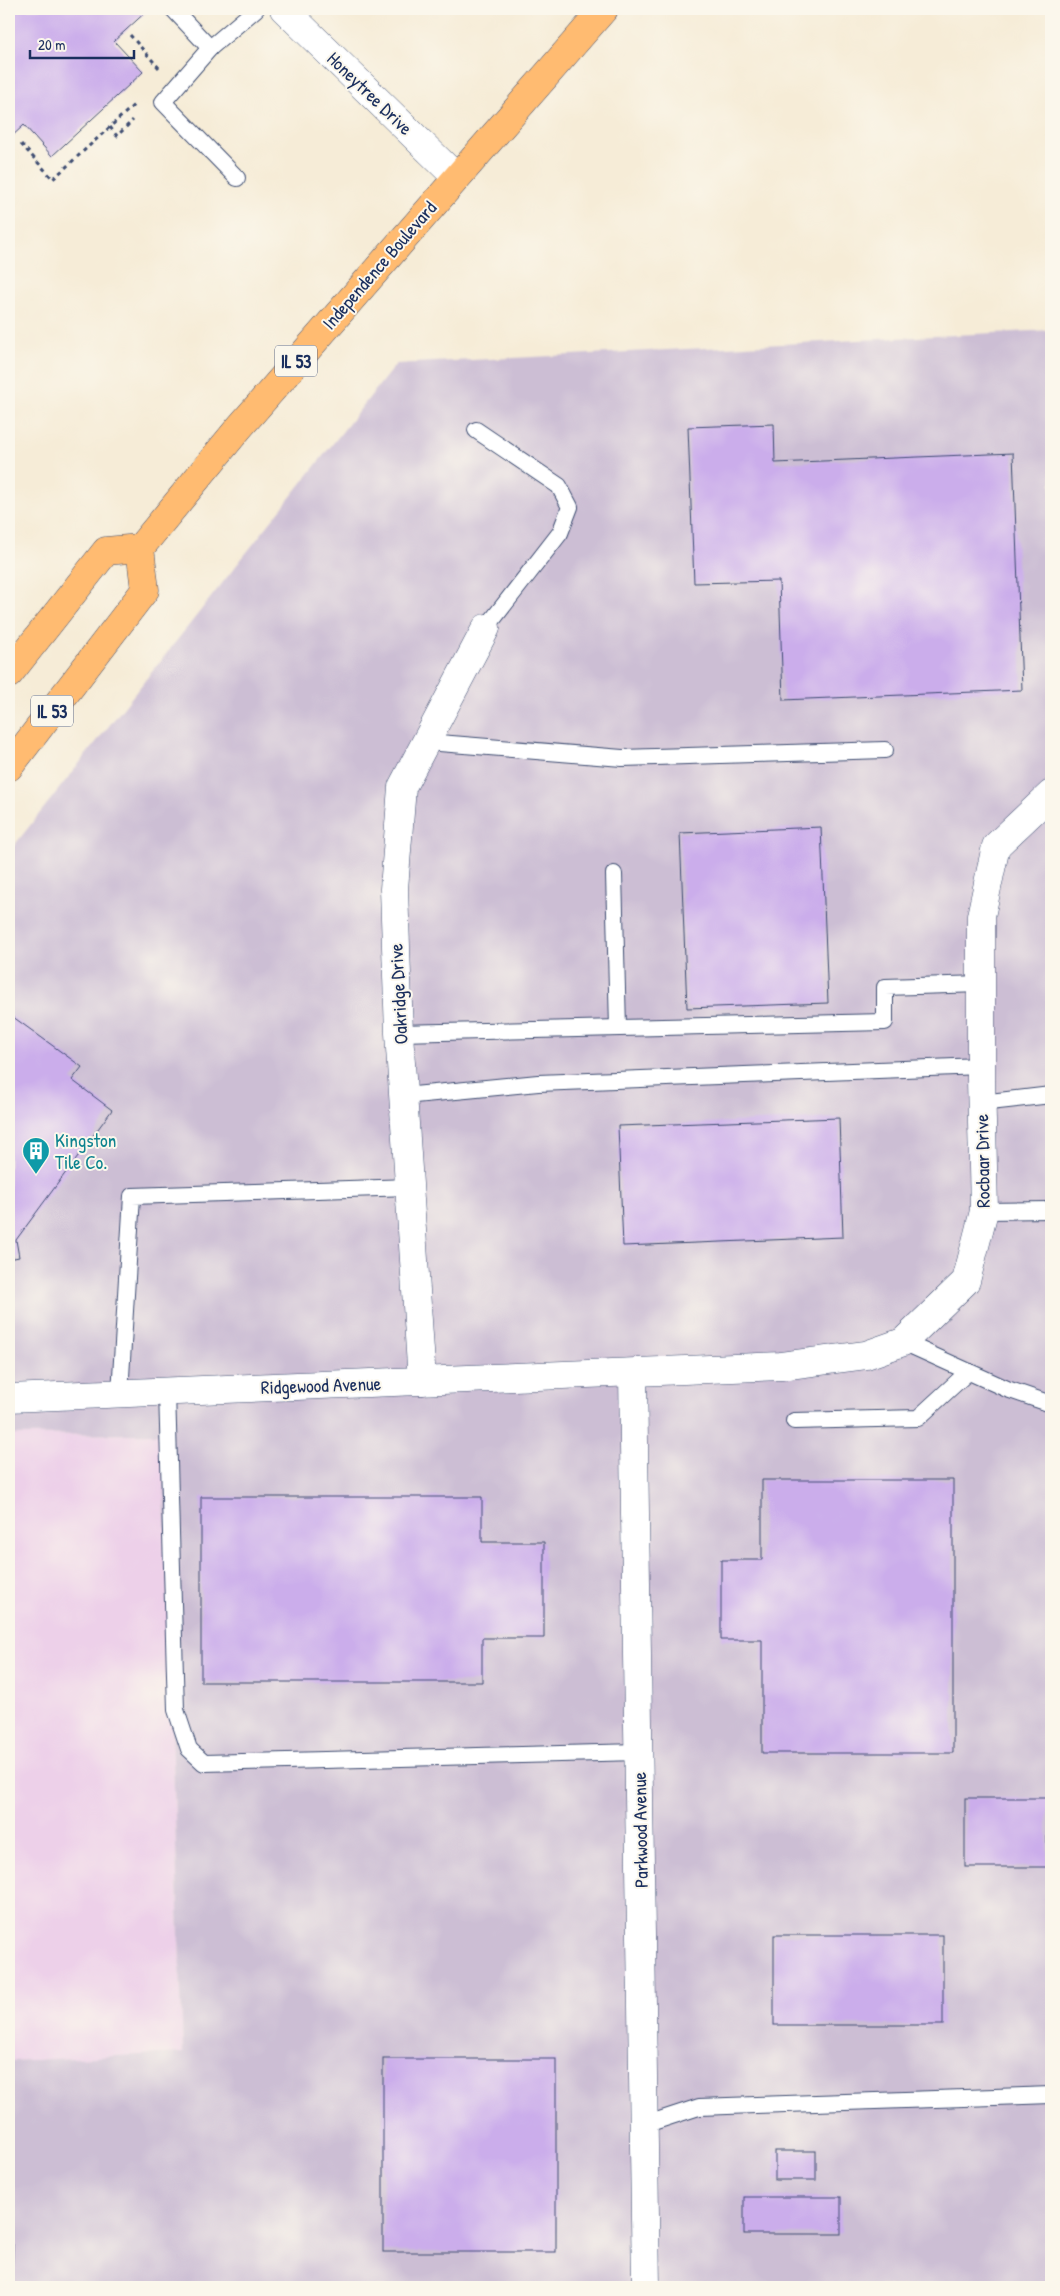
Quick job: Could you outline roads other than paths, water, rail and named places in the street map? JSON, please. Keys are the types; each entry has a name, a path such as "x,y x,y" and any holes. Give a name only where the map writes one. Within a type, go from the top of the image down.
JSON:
{"main road":[{"name":"Independence Boulevard","path":"140,548 238,429 604,9"},
{"path":"9,674 106,551 140,548"},
{"name":"IL 53","path":"9,767 144,590 140,548"}],"street":[{"name":"Honeytree Drive","path":"284,9 456,177"},
{"name":"Oakridge Drive","path":"422,1381 399,1033 394,889 402,787 486,628"},
{"name":"Rocbaar Drive","path":"633,1373 781,1366 866,1355 903,1342 966,1281 984,1211 981,1066 981,916 996,846 1051,794"},
{"name":"Ridgewood Avenue","path":"9,1398 633,1373"},
{"name":"Parkwood Avenue","path":"633,1373 646,2287"}],"lane":[{"path":"173,9 210,48"},
{"path":"237,178 163,102 210,48 256,9"},
{"path":"476,430 559,486 570,507 560,533 486,628"},
{"path":"427,742 622,758 885,750"},
{"path":"614,874 618,1028"},
{"path":"399,1033 885,1022 885,987 981,984"},
{"path":"404,1096 538,1083 981,1066"},
{"path":"982,1103 1051,1096"},
{"path":"120,1394 132,1196 410,1187"},
{"path":"984,1211 1051,1210"},
{"path":"903,1342 1007,1389 1051,1404"},
{"path":"794,1421 918,1418 968,1372"},
{"path":"167,1391 176,1710 189,1749 204,1763 639,1752"},
{"path":"644,2125 699,2107 1051,2095"}],"place":[{"name":"Kingston Tile Co.","path":"36,1175"}]}
